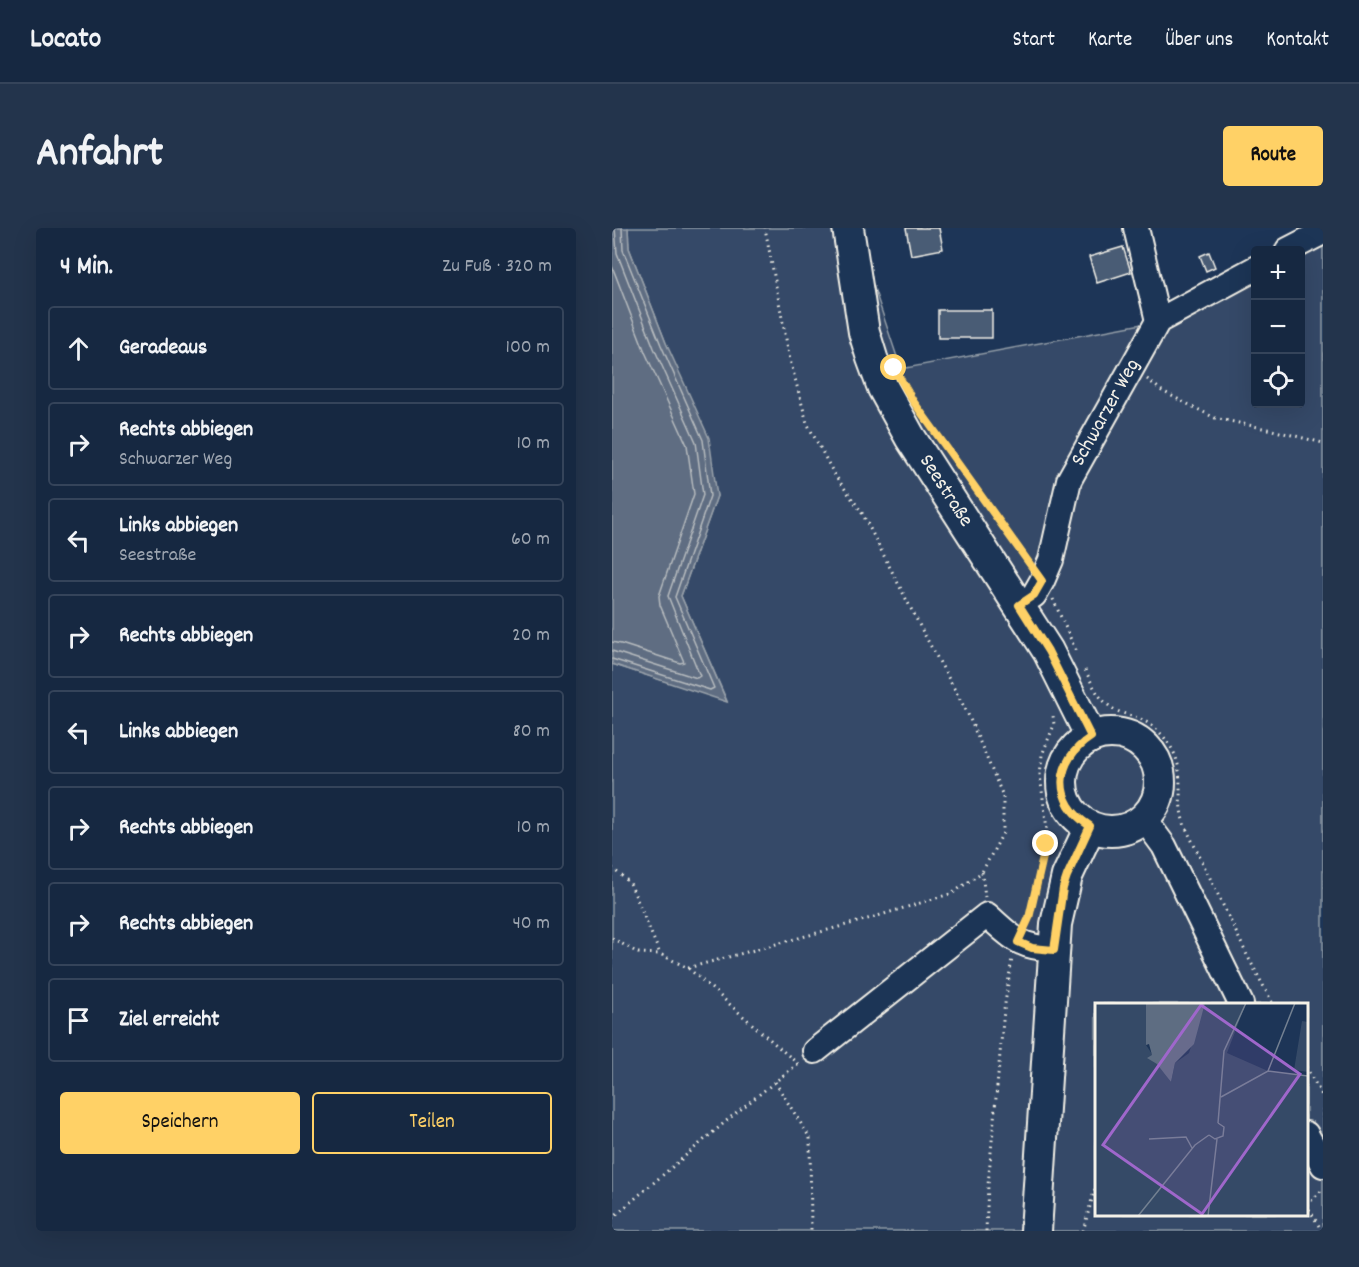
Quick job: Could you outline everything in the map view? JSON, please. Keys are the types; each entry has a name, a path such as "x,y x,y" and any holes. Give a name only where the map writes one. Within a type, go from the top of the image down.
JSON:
{"main road":[{"name":"Seestraße","path":"848,228 864,332 883,388 910,437 1048,651 1091,737"},
{"path":"1105,733 1119,733 1132,737 1153,755 1159,768 1161,782 1159,795 1153,808 1144,819 1132,827 1118,831 1104,831 1078,819 1064,795 1062,782 1064,768 1070,755 1079,744 1105,733"},
{"path":"1036,1231 1054,950 1063,888 1090,826"}],"street":[{"path":"1136,228 1158,321 1251,271"},
{"path":"1296,246 1323,232"},
{"name":"Schwarzer Weg","path":"1019,605 1034,595 1042,581 1051,560 1069,480 1158,321"},
{"path":"1144,819 1164,846 1240,1003"},
{"path":"806,1058 987,915 1018,942 1032,948 1054,950"},
{"path":"1308,1138 1323,1165"}],"path":[{"path":"687,968 861,921 953,893 982,872 1002,833 1003,796 967,712 861,511 834,474 807,423 790,360 765,228"},
{"path":"1131,368 1162,391 1215,418 1323,443"},
{"path":"947,448 1053,598 1080,660"},
{"path":"1085,669 1104,702 1118,712 1141,719 1153,727 1164,736 1171,747 1180,772 1180,805 1185,826 1246,955 1272,1003"},
{"path":"986,1231 1004,1010 1010,967 1029,918 1048,837 1040,775 1045,745 1054,725"},
{"path":"612,868 630,883 660,954"},
{"path":"612,938 638,953 660,954 687,968 806,1058 737,1112 612,1218"},
{"path":"1308,1070 1323,1097"},
{"path":"775,1082 810,1138 812,1231"},
{"path":"1083,1231 1095,1189"},
{"path":"1308,1204 1323,1189"},
{"path":"1308,1207 1322,1231"}],"shaded area":[{"path":"628,228 854,228 901,369 1158,321 1251,270 1251,408 1305,408 1305,246 1323,232 1323,1231 612,1231 612,664 727,701 681,596 717,496 666,343 629,248"}],"water":[{"path":"612,228 628,228 629,248 666,343 709,438 717,496 681,596 727,702 612,664"}],"building":[{"path":"906,228 939,228 943,249 911,255"},
{"path":"1123,247 1131,272 1097,283 1089,257"},
{"path":"1209,252 1215,267 1206,271 1200,256"},
{"path":"938,310 992,310 992,338 938,338"}],"route":[{"path":"894,368 913,401 1042,581 1034,595 1019,605 1048,651 1091,737 1079,744 1070,755 1064,768 1062,782 1064,795 1078,819 1090,826 1063,888 1054,950 1032,948 1018,942 1029,918 1046,844"}]}
